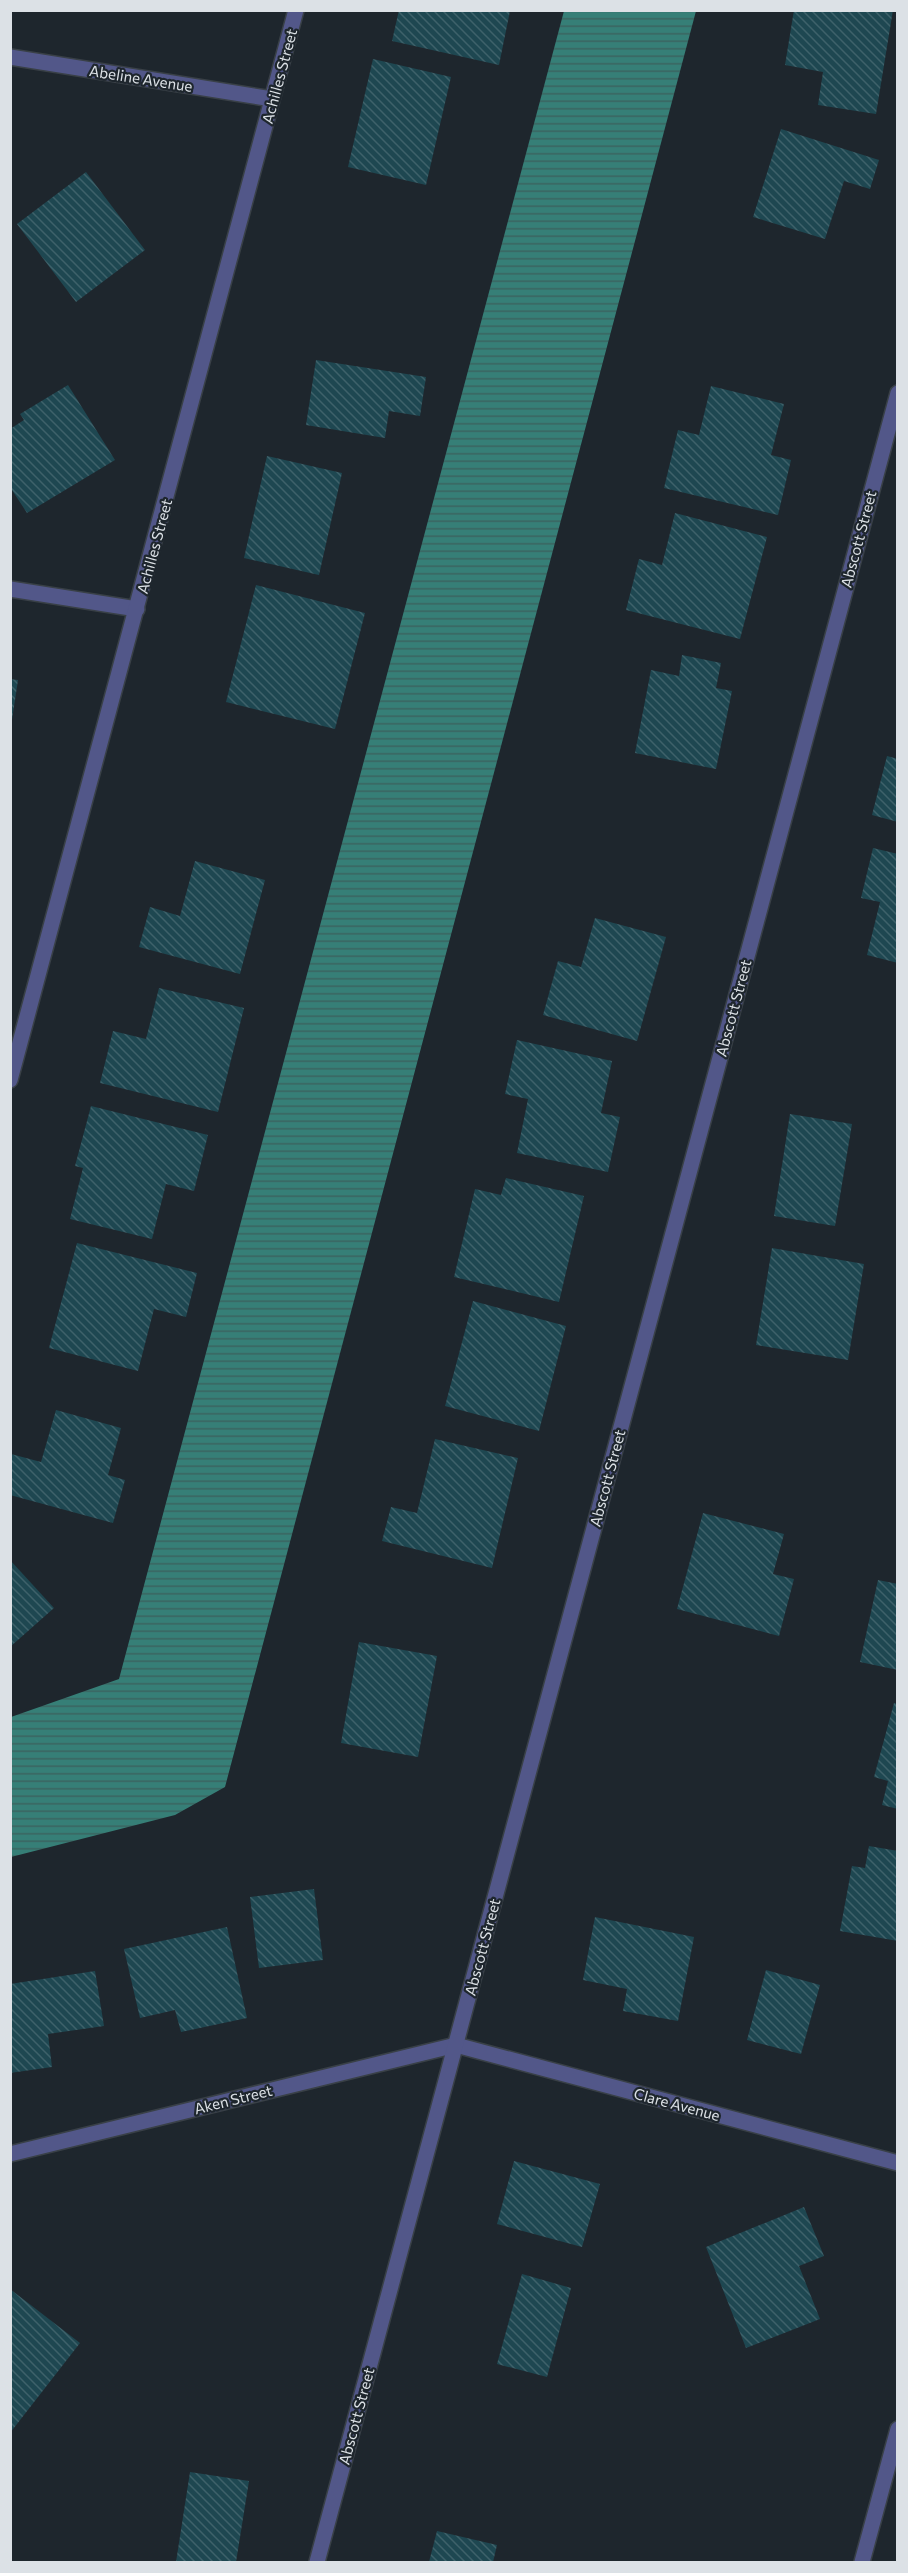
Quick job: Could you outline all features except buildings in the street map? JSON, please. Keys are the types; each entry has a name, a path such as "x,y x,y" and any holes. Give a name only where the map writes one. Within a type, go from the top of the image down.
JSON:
{"street":[{"name":"Achilles Street","path":"10,1080 296,10"},
{"name":"Abeline Avenue","path":"10,57 273,99"},
{"name":"Abscott Street","path":"317,2562 897,393"},
{"path":"10,589 137,609"},
{"name":"Aken Street","path":"10,2154 456,2045"},
{"name":"Clare Avenue","path":"456,2045 897,2163"},
{"path":"862,2562 897,2429"}],"shaded area":[{"path":"564,11 696,11 225,1787 175,1815 11,1857 11,1717 119,1679"}]}
